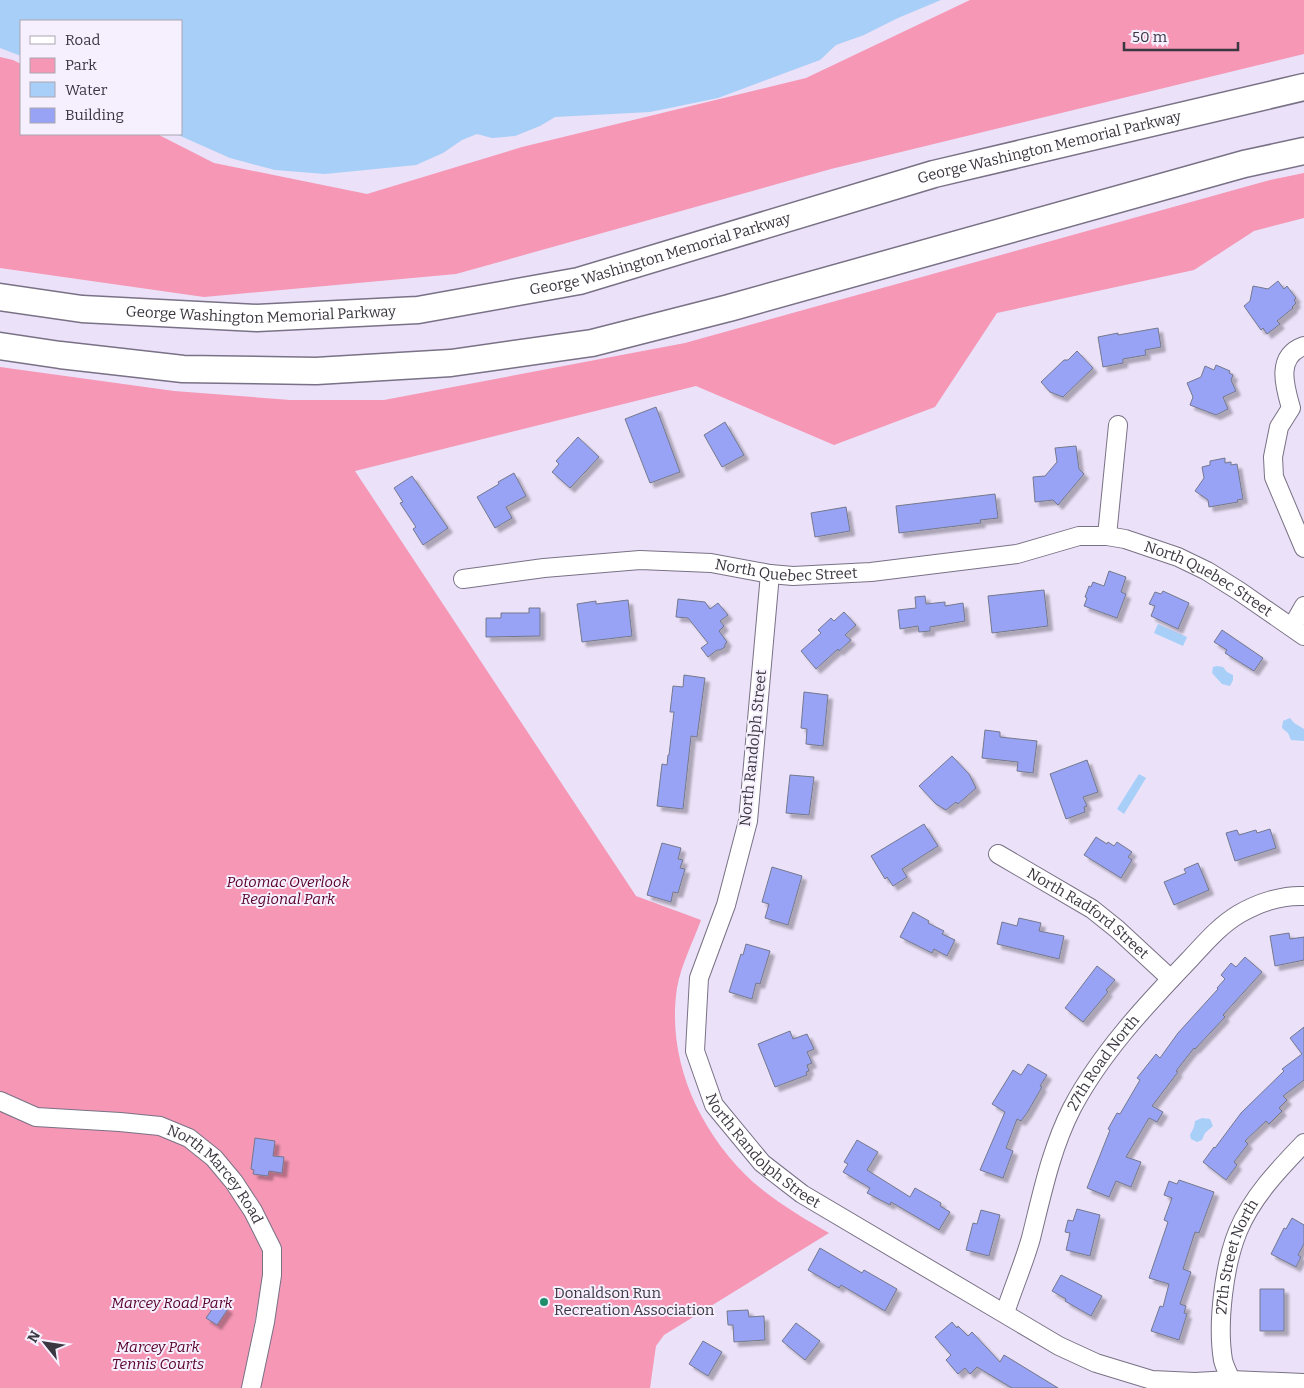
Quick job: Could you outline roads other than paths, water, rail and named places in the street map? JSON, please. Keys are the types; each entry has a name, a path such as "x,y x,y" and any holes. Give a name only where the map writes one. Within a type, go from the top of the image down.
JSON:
{"highway":[{"name":"George Washington Memorial Parkway","path":"0,297 82,309 258,318 418,310 579,280 934,174 1304,87"},
{"path":"0,346 183,369 316,371 451,363 592,343 729,308 1244,164 1304,151"}],"street":[{"path":"1304,346 1289,357 1285,367 1284,377 1297,409 1279,427 1273,456 1274,477 1304,548"},
{"path":"1107,536 1118,425"},
{"name":"North Quebec Street","path":"463,579 544,568 640,560 711,563 770,574 793,576 871,572 1017,554 1079,536 1107,536 1125,539 1178,557 1231,586 1298,632"},
{"name":"North Randolph Street","path":"770,574 748,821 726,905 698,978 695,1051 714,1105 762,1163 802,1194 1059,1346 1096,1363 1160,1380 1233,1384 1304,1382"},
{"path":"1298,632 1304,606"},
{"name":"North Radford Street","path":"998,854 1092,909 1117,929 1171,979"},
{"name":"27th Road North","path":"1005,1313 1030,1240 1044,1183 1059,1139 1073,1108 1100,1064 1123,1034 1171,979 1219,928 1239,914 1266,902 1280,898 1304,896"},
{"name":"North Marcey Road","path":"0,1101 36,1117 160,1126 189,1138 214,1158 234,1182 253,1211 272,1249 272,1274 265,1322 251,1388"},
{"name":"27th Street North","path":"1233,1384 1224,1360 1221,1328 1224,1284 1238,1231 1274,1175 1304,1143"}],"water":[{"path":"0,0 941,0 864,35 836,45 820,60 718,98 650,112 555,117 540,126 515,136 492,138 477,134 462,140 443,153 416,165 325,174 275,170 230,158 178,135 182,135 182,20 20,20 20,56 0,48"},
{"path":"1158,624 1187,637 1183,646 1154,633"},
{"path":"1213,667 1223,667 1233,675 1230,686 1222,684 1212,673"},
{"path":"1290,718 1304,729 1304,741 1291,740 1288,733 1282,728 1283,721"},
{"path":"1139,774 1146,778 1124,814 1117,809"},
{"path":"1202,1118 1210,1119 1213,1126 1205,1133 1202,1140 1197,1142 1191,1139 1190,1135 1195,1121"}],"place":[{"name":"Donaldson Run Recreation Association","path":"544,1302"}],"park label":[{"name":"Potomac Overlook Regional Park","path":"288,890"},
{"name":"Marcey Road Park","path":"172,1303"},
{"name":"Marcey Park Tennis Courts","path":"158,1356"}]}
